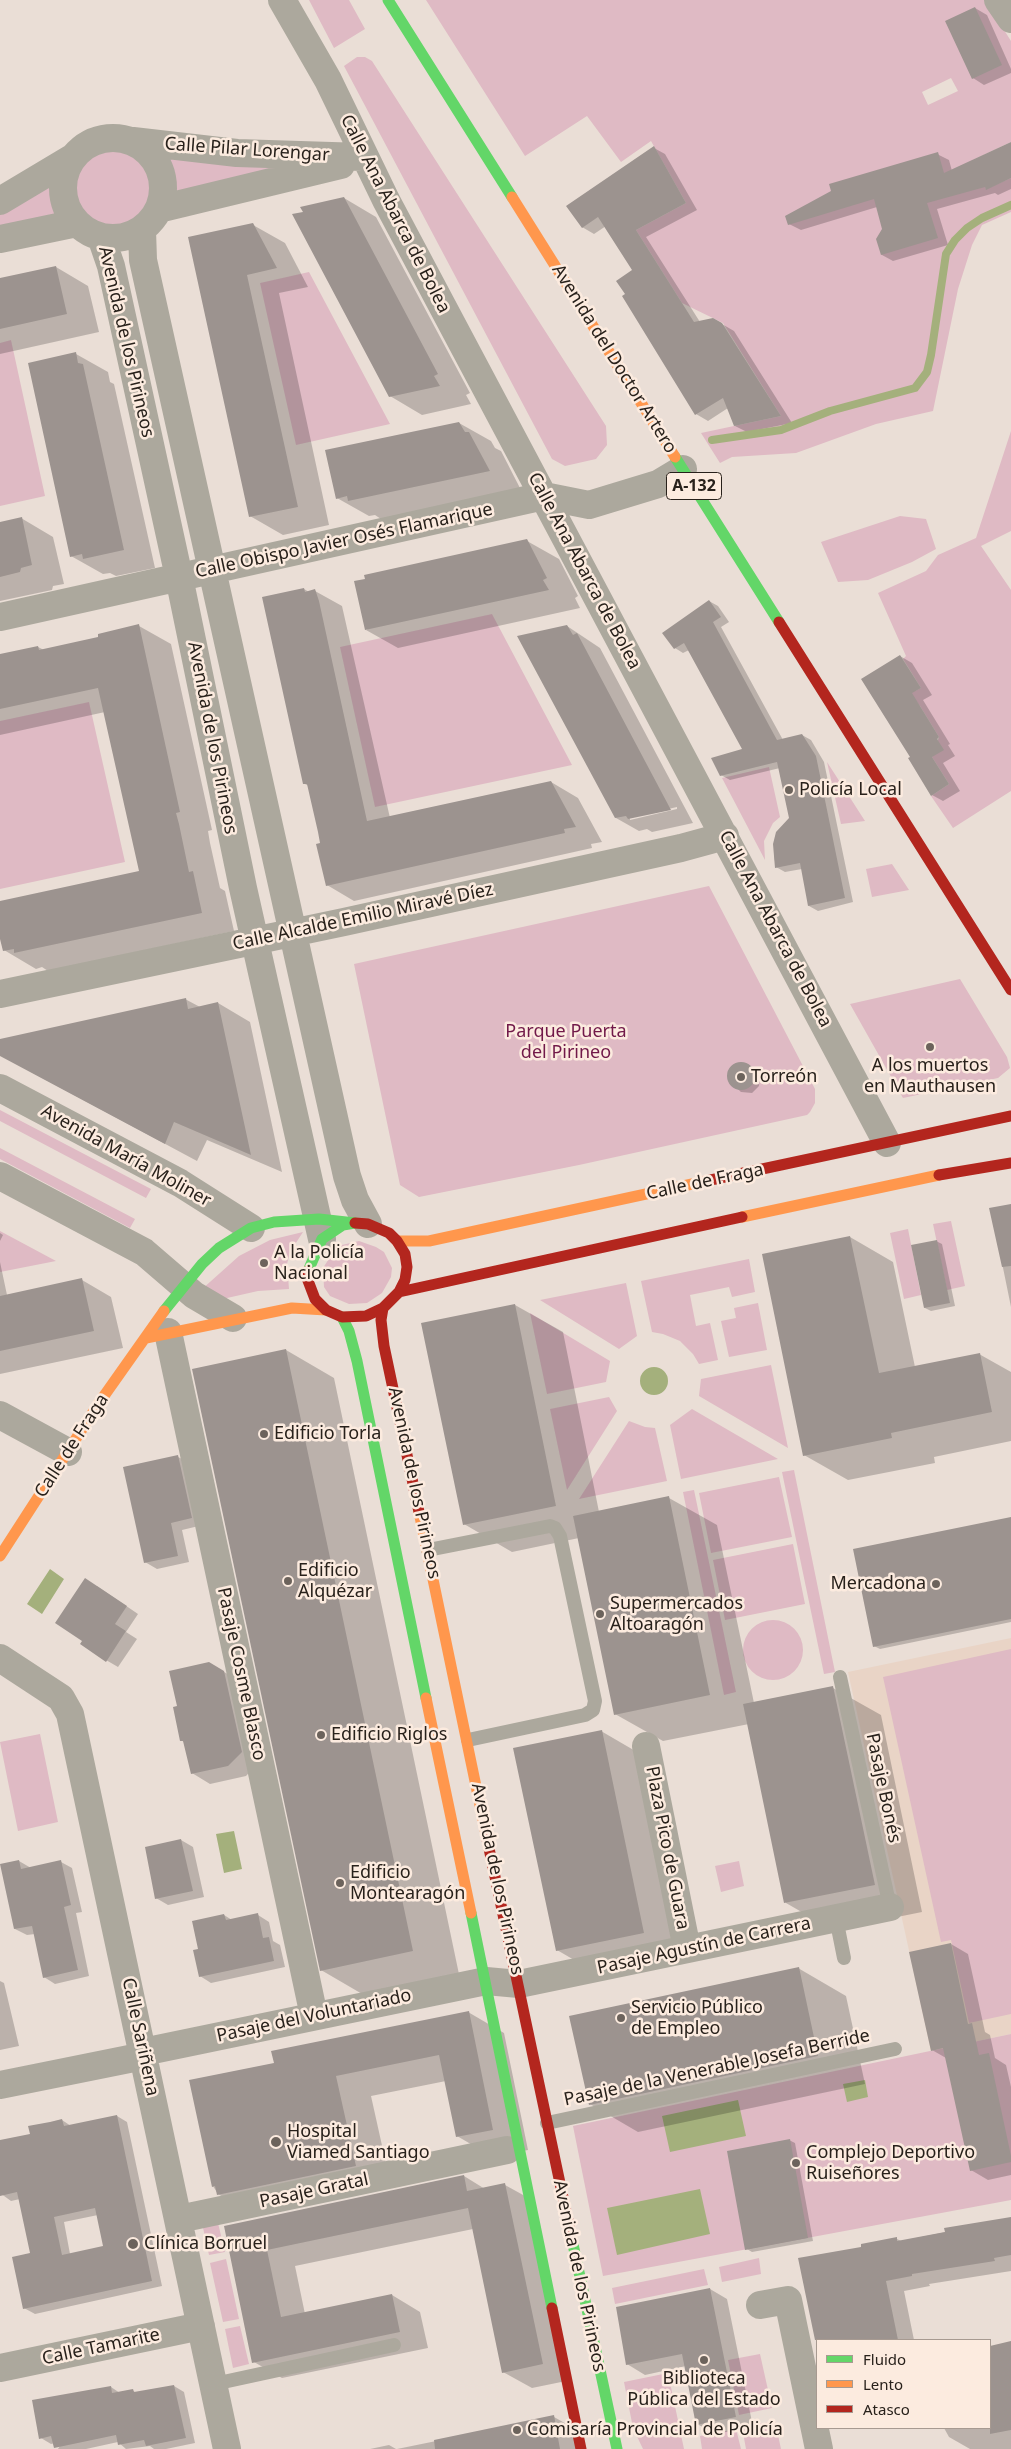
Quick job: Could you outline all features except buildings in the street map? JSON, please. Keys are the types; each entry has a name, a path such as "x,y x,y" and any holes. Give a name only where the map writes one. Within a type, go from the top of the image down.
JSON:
{"main road":[{"name":"Avenida del Doctor Artero","path":"388,0 1001,971 1011,990"},
{"name":"Avenida del Doctor Artero","path":"1001,971 1011,979"},
{"name":"Calle de Fraga","path":"397,1241 429,1240 448,1237 1011,1116"},
{"path":"399,1292 437,1282 957,1171 1011,1163"},
{"name":"Calle de Fraga","path":"0,1556 68,1452 157,1334 183,1286 219,1248 251,1228 298,1219 320,1229 362,1224"},
{"path":"157,1334 292,1308 326,1310 342,1317 366,1316 383,1308 399,1292 405,1280 407,1267 405,1254 397,1241 389,1234 362,1224 320,1229 307,1278 316,1299 326,1310"},
{"name":"Avenida de los Pirineos","path":"383,1308 381,1320 384,1346 617,2449"},
{"name":"Avenida de los Pirineos","path":"342,1317 349,1330 357,1361 581,2449"}],"street":[{"name":"Calle Ana Abarca de Bolea","path":"282,0 328,80 363,157 887,1143"},
{"path":"998,0 1011,19"},
{"path":"0,201 72,158 84,146 98,139 114,137 130,140 143,146 153,156 160,168 164,189 159,209 152,221 142,230 122,238 101,237 92,234 77,223 67,208 62,191 64,174 72,158"},
{"name":"Calle Pilar Lorengar","path":"130,140 237,153 363,157"},
{"name":"Calle Pilar Lorengar","path":"159,209 323,171 363,157"},
{"path":"0,239 77,223"},
{"name":"Avenida de los Pirineos","path":"142,230 143,260 211,570 294,932 347,1176 362,1224"},
{"name":"Avenida de los Pirineos","path":"101,237 111,266 179,577 255,940 320,1229"},
{"name":"Calle Obispo Javier Osés Flamarique","path":"0,617 544,496 589,505 658,484 683,469"},
{"name":"Calle Alcalde Emilio Miravé Díez","path":"0,994 681,848 725,836"},
{"name":"Avenida María Moliner","path":"0,1088 180,1183 251,1228"},
{"path":"0,1176 144,1252 207,1304 233,1318"},
{"name":"Pasaje Cosme Blasco","path":"157,1334 314,2016"},
{"path":"0,1415 68,1452"},
{"name":"Calle Sariñena","path":"0,1658 61,1698 70,1714 227,2449"},
{"name":"Plaza Pico de Guara","path":"646,1746 687,1949"},
{"name":"Pasaje Agustín de Carrera","path":"486,1981 519,1984 890,1907"},
{"name":"Pasaje del Voluntariado","path":"0,2085 314,2016 486,1981"},
{"name":"Pasaje Gratal","path":"179,2219 508,2150"},
{"path":"760,2305 788,2300 819,2449"},
{"name":"Calle Tamarite","path":"0,2368 201,2326"}],"lane":[{"path":"428,1550 550,1526 558,1531 595,1701 593,1710 585,1715 468,1740"},
{"name":"Pasaje Bonés","path":"840,1678 890,1907"},
{"path":"836,1918 844,1958"},
{"name":"Pasaje de la Venerable Josefa Berride","path":"547,2123 895,2049"},
{"path":"214,2384 394,2345"}],"shaded area":[{"path":"654,1367 664,1371 668,1381 664,1391 654,1395 644,1391 640,1381 644,1371"},
{"path":"50,1569 64,1579 42,1614 27,1604"},
{"path":"1011,1638 1011,2034 931,2051 848,1672"},
{"path":"234,1831 242,1869 224,1873 216,1834"},
{"path":"865,2080 868,2097 847,2102 843,2084"},
{"path":"738,2100 746,2136 670,2152 662,2116"},
{"path":"700,2189 710,2234 617,2255 607,2208"}],"green space":[{"path":"309,0 349,0 365,29 334,48"},
{"path":"426,0 985,0 1011,41 1011,142 973,160 986,189 1011,178 1011,212 982,225 972,245 958,289 933,411 876,424 796,453 732,457 720,463 701,433 781,416 723,323 682,303 636,230 686,203 651,141 621,162 587,116 525,156","holes":["951,78 958,91 928,105 922,92"]},
{"path":"357,57 365,57 372,61 606,426 607,445 596,459 565,466 552,459 344,66"},
{"path":"105,149 121,149 135,155 146,166 152,180 152,196 146,210 135,221 121,227 105,227 91,221 80,210 74,196 74,180 80,166 91,155"},
{"path":"167,154 310,162 177,193 175,173"},
{"path":"50,183 50,198 56,215 0,227 0,212"},
{"path":"309,272 390,424 296,445 260,283"},
{"path":"11,340 45,496 0,506 0,343"},
{"path":"1011,431 1011,531 981,546 1011,590 1011,791 953,828 931,796 949,784 932,757 939,737 920,706 903,686 909,683 915,691 921,688 903,659 906,656 878,593 926,571 938,555 976,538"},
{"path":"900,516 926,519 936,549 912,562 868,580 838,582 821,542"},
{"path":"492,614 572,765 375,807 340,647"},
{"path":"89,702 125,862 0,889 0,721"},
{"path":"827,762 865,821 841,824"},
{"path":"769,767 780,817 773,823 764,841 765,860 722,778"},
{"path":"892,864 909,890 872,897 866,869"},
{"name":"Parque Puerta del Pirineo","path":"709,886 815,1089 815,1103 807,1115 579,1165 419,1197 400,1185 354,964"},
{"path":"960,979 1007,1057 1010,1068 998,1078 903,1098 850,1004"},
{"path":"0,1110 151,1189 146,1198 0,1121"},
{"path":"0,1148 135,1219 130,1228 0,1159"},
{"path":"951,1221 965,1286 947,1290 933,1224"},
{"path":"908,1229 921,1295 904,1299 890,1233"},
{"path":"0,1231 56,1261 0,1272"},
{"path":"303,1232 290,1252 287,1264 289,1289 258,1291 227,1298 217,1298 201,1290 239,1256 270,1240"},
{"path":"359,1241 384,1252 392,1268 391,1277 382,1293 367,1303 349,1304 330,1296 324,1287 323,1268 334,1251 342,1245"},
{"path":"749,1259 755,1292 732,1297 729,1287 690,1295 696,1326 710,1323 718,1360 699,1364 693,1354 680,1341 652,1332 641,1281"},
{"path":"626,1283 637,1336 619,1349 540,1300"},
{"path":"758,1303 767,1350 729,1357 721,1321 736,1318 734,1308"},
{"path":"530,1313 610,1361 606,1382 547,1394"},
{"path":"771,1365 788,1448 699,1396 701,1379"},
{"path":"609,1397 617,1411 567,1490 550,1409"},
{"path":"692,1409 778,1459 681,1479 670,1425"},
{"path":"629,1421 645,1427 655,1428 667,1481 579,1499"},
{"path":"794,1470 835,1672 824,1674 782,1472"},
{"path":"779,1477 792,1537 711,1553 699,1493"},
{"path":"694,1490 736,1692 724,1695 683,1492"},
{"path":"793,1544 805,1604 725,1620 713,1560"},
{"path":"767,1620 779,1620 795,1628 801,1638 803,1650 801,1662 795,1672 779,1680 767,1680 751,1672 743,1656 743,1644 751,1628"},
{"path":"1011,1649 1011,2014 969,2023 951,1940 941,1942 883,1677"},
{"path":"40,1734 58,1822 18,1831 0,1742"},
{"path":"739,1861 744,1886 721,1892 715,1866"},
{"name":"Complejo Deportivo Ruiseñores","path":"1011,2034 1011,2200 603,2276 573,2126"},
{"path":"217,2219 225,2252 209,2255 202,2223"},
{"path":"759,2258 761,2274 722,2282 719,2267"},
{"path":"226,2259 239,2319 223,2322 210,2263"},
{"path":"704,2269 708,2285 615,2304 612,2288"},
{"path":"240,2326 249,2364 233,2368 225,2329"},
{"path":"760,2354 772,2408 739,2415 728,2360"},
{"path":"668,2373 684,2449 643,2449 633,2428 624,2382"},
{"path":"775,2421 781,2449 746,2449 742,2427"},
{"path":"736,2429 741,2449 702,2449 700,2436"}],"waterway":[{"path":"712,440 781,430 830,411 915,388 927,372 931,355 946,254 955,240 967,228 982,218 1011,205"}],"traffic: fast":[{"path":"388,0 512,197"},
{"path":"675,457 779,622"},
{"path":"164,1311 202,1264 219,1248 251,1228 274,1222 319,1219 355,1223"},
{"path":"308,1271 322,1239 343,1225 355,1223"},
{"path":"342,1317 349,1331 357,1361 426,1698"},
{"path":"471,1913 552,2308"},
{"path":"571,2235 617,2449"}],"traffic: slow":[{"path":"512,197 675,457"},
{"path":"742,1217 939,1175"},
{"path":"397,1241 429,1241 706,1181"},
{"path":"146,1338 292,1308 326,1310"},
{"path":"0,1556 99,1403 164,1311"},
{"path":"419,1512 487,1839"},
{"path":"426,1698 471,1913"}],"traffic: jam":[{"path":"779,622 1011,990"},
{"path":"706,1181 1011,1116"},
{"path":"939,1175 1011,1163"},
{"path":"399,1292 742,1217"},
{"path":"308,1271 307,1278 315,1299 326,1310 342,1317 366,1316 383,1308 399,1292 405,1280 407,1267 405,1254 397,1241 389,1233 368,1224 355,1223"},
{"path":"383,1308 381,1320 384,1346 419,1512"},
{"path":"487,1839 571,2235"},
{"path":"552,2308 581,2449"}],"place":[{"name":"Policía Local","path":"789,790"},
{"name":"A los muertos en Mauthausen","path":"930,1047"},
{"name":"Torreón","path":"741,1077"},
{"name":"A la Policía Nacional","path":"264,1263"},
{"name":"Edificio Torla","path":"264,1434"},
{"name":"Edificio Alquézar","path":"288,1581"},
{"name":"Mercadona","path":"936,1584"},
{"name":"Supermercados Altoaragón","path":"600,1614"},
{"name":"Edificio Riglos","path":"321,1735"},
{"name":"Edificio Montearagón","path":"340,1883"},
{"name":"Servicio Público de Empleo","path":"621,2018"},
{"name":"Hospital Viamed Santiago","path":"276,2142"},
{"name":"Complejo Deportivo Ruiseñores","path":"796,2163"},
{"name":"Clínica Borruel","path":"133,2244"},
{"name":"Biblioteca Pública del Estado","path":"704,2360"},
{"name":"Comisaría Provincial de Policía","path":"517,2430"}]}
